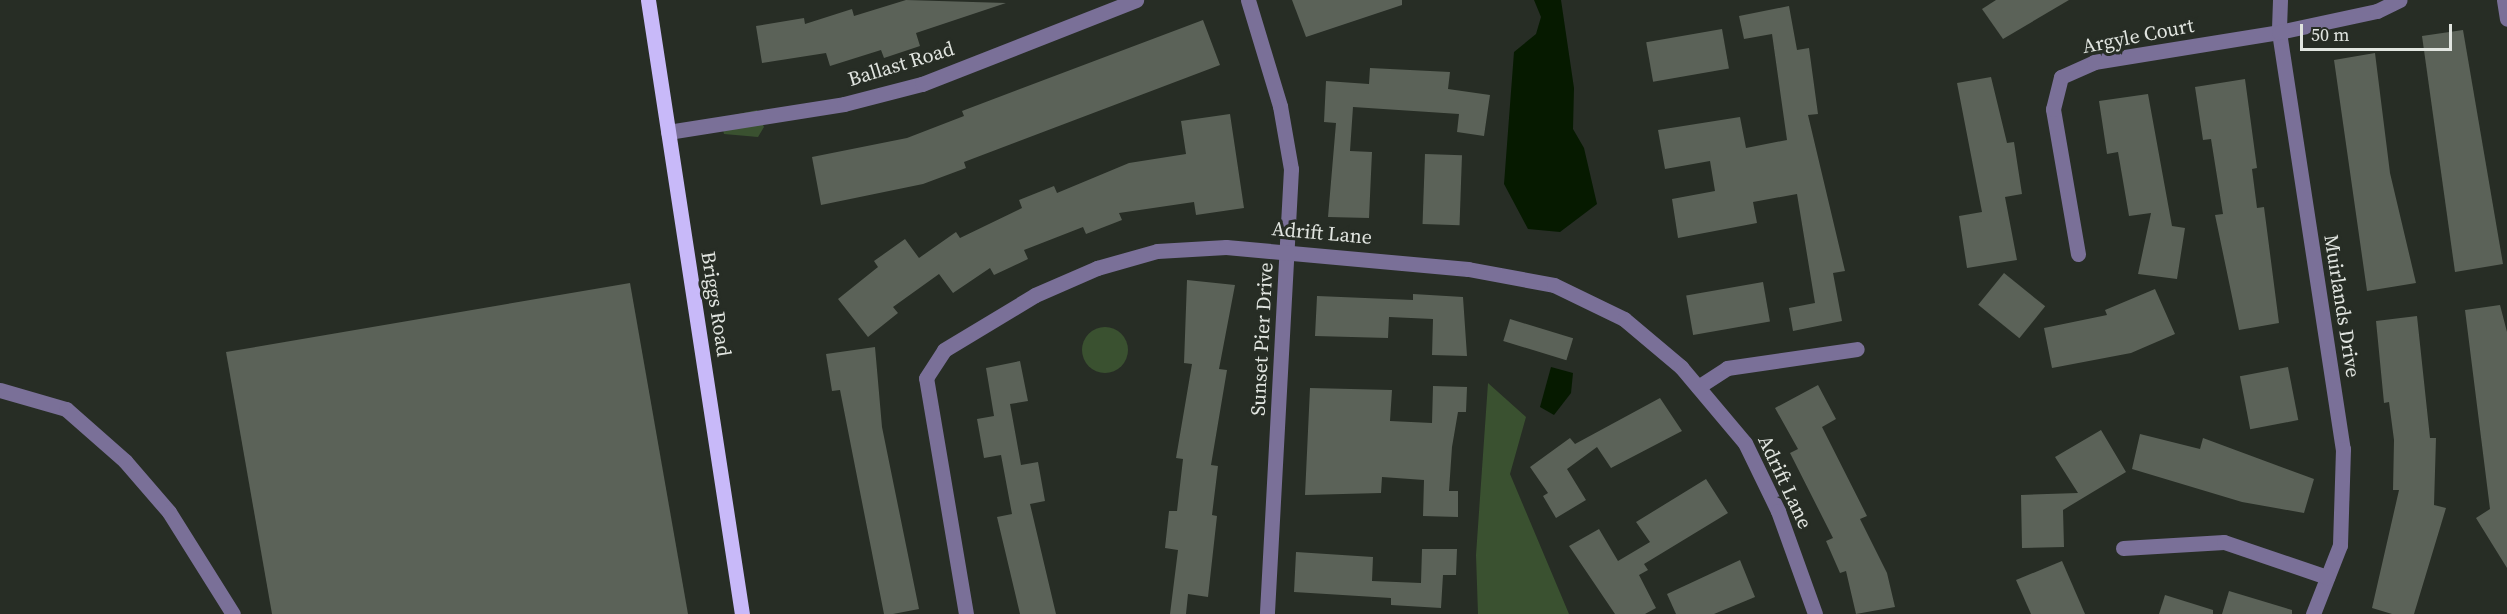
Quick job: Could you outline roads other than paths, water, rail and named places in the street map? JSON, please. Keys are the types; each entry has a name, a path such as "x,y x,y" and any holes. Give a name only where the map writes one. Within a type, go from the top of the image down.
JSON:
{"main road":[{"name":"Briggs Road","path":"648,0 742,614"}],"street":[{"name":"Ballast Road","path":"668,132 844,104 922,84 1136,0"},
{"name":"Sunset Pier Drive","path":"1248,0 1281,106 1291,169 1289,250 1267,614"},
{"name":"Muirlands Drive","path":"2280,0 2279,32 2343,449 2340,545 2313,614"},
{"name":"Argyle Court","path":"2078,254 2053,109 2061,77 2094,62 2279,32 2377,11 2400,0"},
{"path":"2504,0 2507,19"},
{"name":"Adrift Lane","path":"966,614 926,378 944,350 1035,295 1097,268 1157,251 1289,250 1554,285 1624,319 1698,387 1745,443 1778,511 1815,614"},
{"path":"1698,387 1727,368 1857,349"},
{"path":"0,390 66,410 125,460 169,512 233,614"},
{"path":"2123,548 2224,542 2328,577"}]}
